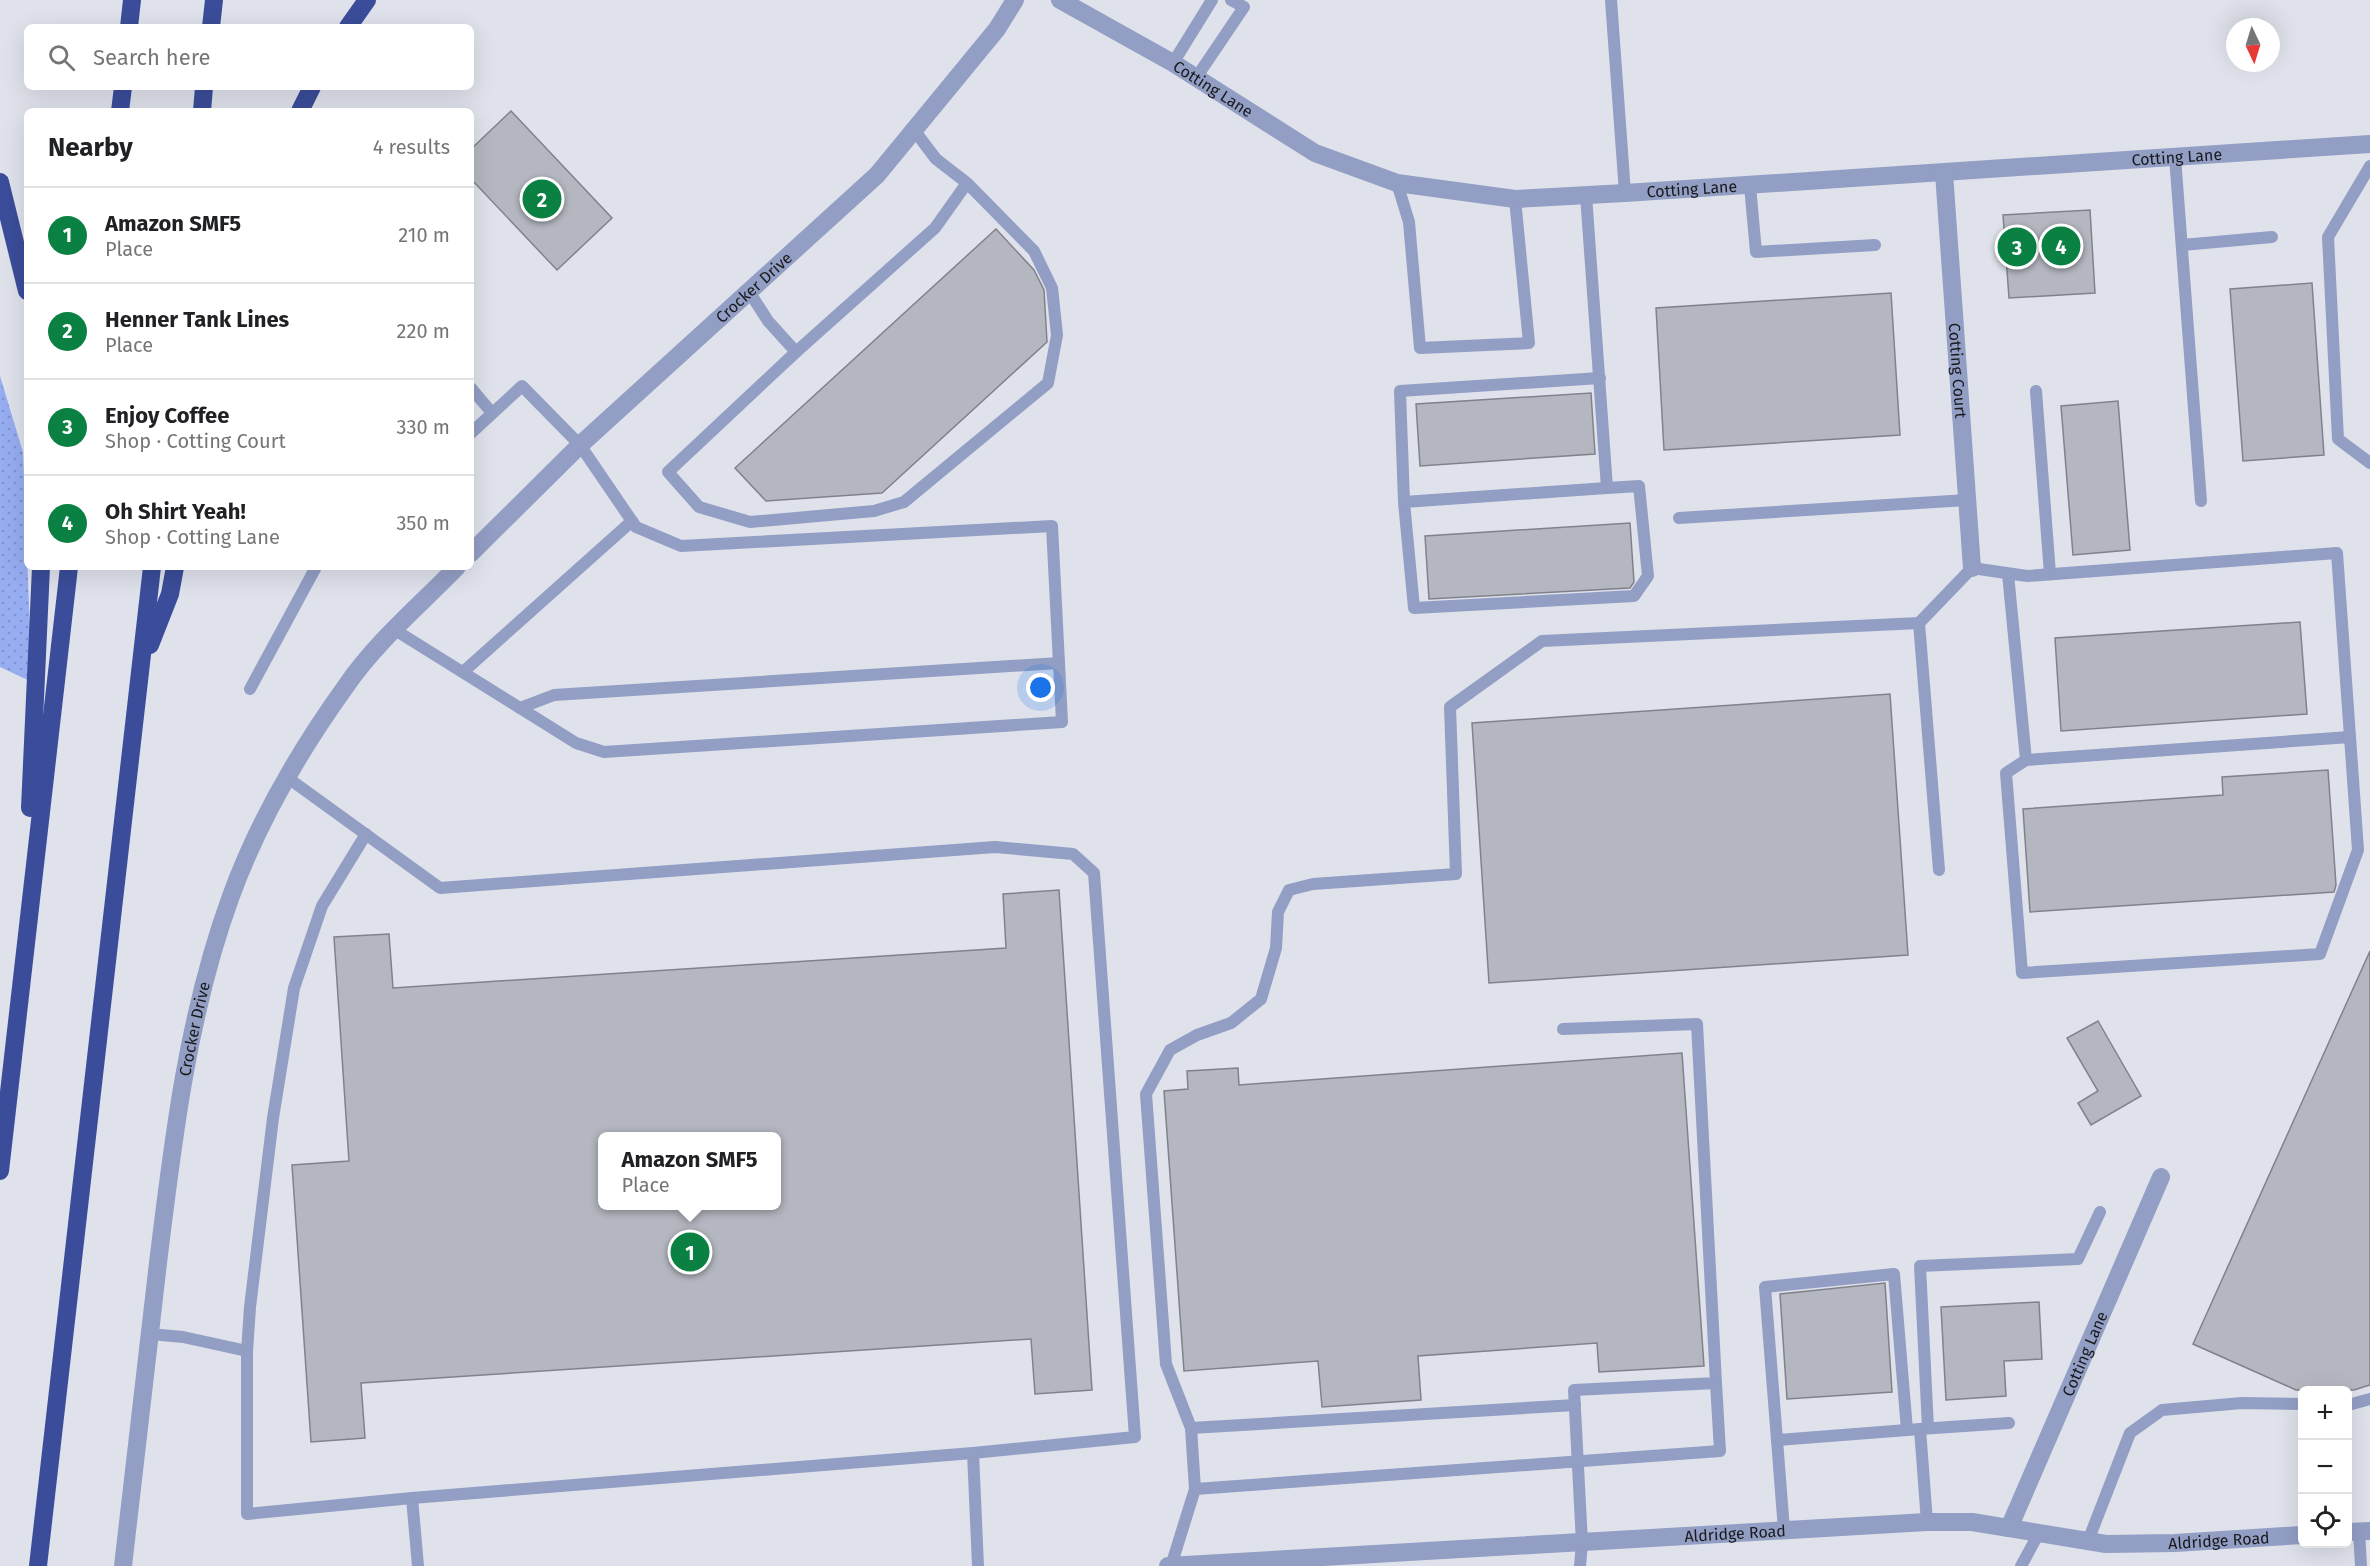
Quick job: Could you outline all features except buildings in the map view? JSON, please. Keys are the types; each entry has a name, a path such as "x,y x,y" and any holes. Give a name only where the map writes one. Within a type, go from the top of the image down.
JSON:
{"highway":[{"path":"129,24 132,0"},
{"path":"211,24 214,0"},
{"path":"350,24 367,0"},
{"path":"120,108 123,90"},
{"path":"202,108 204,90"},
{"path":"302,108 310,90"},
{"path":"0,182 24,279"},
{"path":"23,968 41,570"},
{"path":"0,1171 69,570"},
{"path":"38,1566 152,570"},
{"path":"141,669 170,594 174,570"}],"street":[{"name":"Cotting Lane","path":"1060,0 1173,63 1315,153 1397,183 1515,199 1750,186 2370,144"},
{"name":"Crocker Drive","path":"474,551 580,445 877,175 997,29 1012,1"},
{"name":"Cotting Court","path":"1944,173 1972,568"},
{"name":"Crocker Drive","path":"123,1566 176,1113 214,944 250,852 288,778 347,684 395,630 455,570"},
{"name":"Cotting Lane","path":"2009,1528 2161,1177"},
{"name":"Aldridge Road","path":"1169,1566 1582,1544 1927,1521 1972,1522 2106,1544 2175,1543 2298,1535"}],"lane":[{"path":"1173,63 1212,0"},
{"path":"1196,78 1246,3 1231,0"},
{"path":"1611,0 1625,193"},
{"path":"914,130 936,159 967,183 1034,250 1052,288 1057,335 1048,383 904,502 874,511 750,522 699,507 668,472 796,352 935,228 967,183"},
{"path":"2175,157 2201,501"},
{"path":"2370,165 2328,237 2338,439 2370,463"},
{"path":"1397,183 1409,222 1420,348 1529,343 1515,199"},
{"path":"1750,186 1756,252 1875,245"},
{"path":"1586,195 1607,488"},
{"path":"2182,245 2272,237"},
{"path":"750,292 768,321 796,352"},
{"path":"1404,502 1639,486 1648,576 1634,596 1414,608 1404,502 1400,391 1599,378"},
{"path":"395,630 576,743 604,752 1062,722 1052,526 681,546 636,527 580,445 522,386 474,430"},
{"path":"2036,391 2050,574"},
{"path":"474,392 492,413"},
{"path":"1679,518 1967,500"},
{"path":"463,672 632,521"},
{"path":"1169,1566 1195,1489 1191,1428 1166,1364 1146,1094 1170,1050 1197,1035 1231,1023 1261,999 1276,948 1278,912 1289,890 1313,884 1456,874 1450,707 1542,641 1919,623 1972,568 2008,574 2050,574 2337,553 2358,850 2320,954 2022,973 2006,773 2026,760 2350,737"},
{"path":"250,689 314,570"},
{"path":"2008,574 2026,760"},
{"path":"1919,623 1939,870"},
{"path":"520,708 554,695 1059,663"},
{"path":"288,778 366,834 440,888 995,847 1073,854 1094,873 1135,1437 973,1453 412,1498 247,1514 247,1351 273,1118 294,988 322,906 366,834"},
{"path":"1195,1489 1720,1451 1697,1024 1563,1029"},
{"path":"1918,1429 1920,1266 2078,1259 2100,1212"},
{"path":"1784,1530 1765,1287 1894,1274 1918,1429 1927,1521"},
{"path":"150,1334 183,1337 247,1351"},
{"path":"1580,1566 1582,1544 1575,1390 1716,1383"},
{"path":"2352,1404 2370,1399"},
{"path":"2088,1541 2130,1433 2162,1410 2242,1403 2298,1404"},
{"path":"1191,1428 1575,1405"},
{"path":"1777,1440 2009,1423"},
{"path":"973,1453 978,1566"},
{"path":"412,1498 418,1566"},
{"path":"2359,1531 2361,1566"},
{"path":"2021,1566 2039,1533"}],"shaded area":[{"path":"0,376 23,452 24,570 28,570 32,682 0,667"}],"place":[{"name":"Henner Tank Lines","path":"542,199"},
{"name":"Oh Shirt Yeah!","path":"2061,246"},
{"name":"Enjoy Coffee","path":"2017,247"},
{"name":"Amazon SMF5","path":"690,1252"}]}
